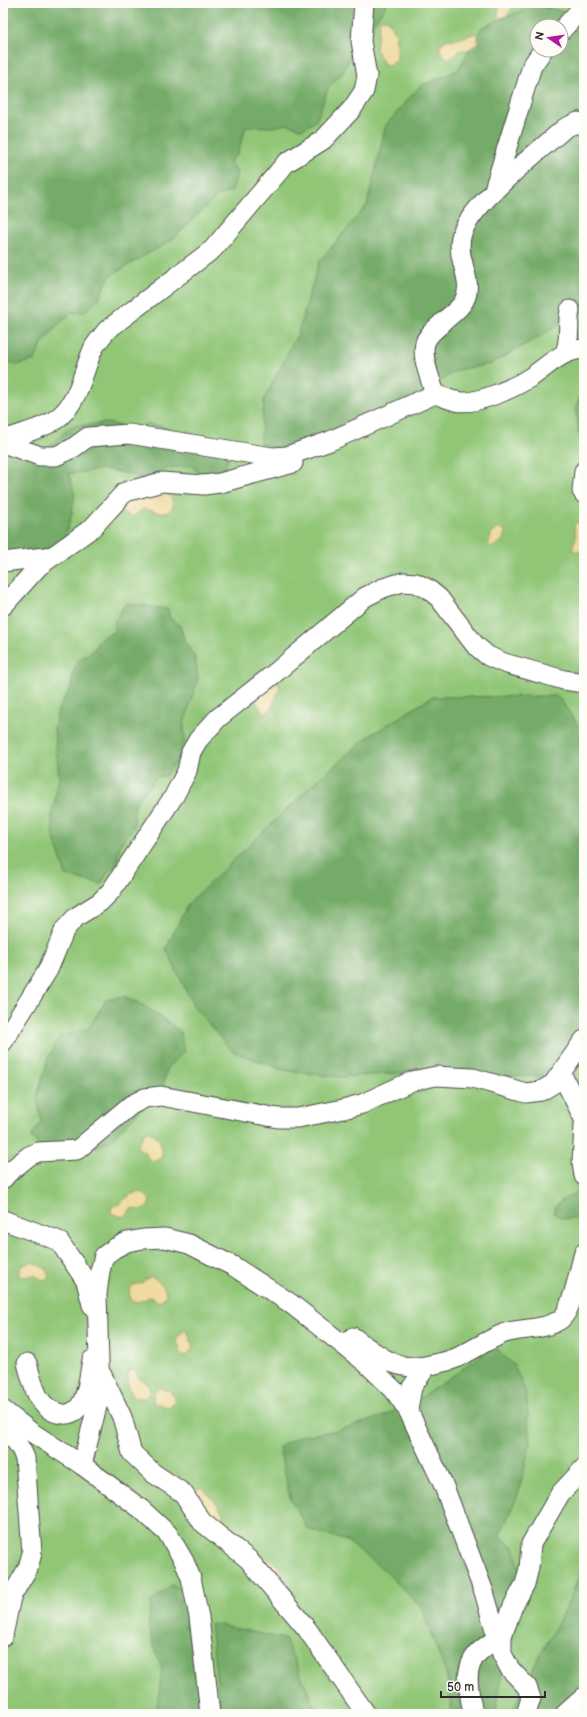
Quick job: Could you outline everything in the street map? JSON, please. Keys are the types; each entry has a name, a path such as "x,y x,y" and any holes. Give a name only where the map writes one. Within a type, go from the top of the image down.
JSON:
{"street":[{"path":"3,441 40,428 56,420 68,409 78,392 94,347 107,330 213,248 286,163 323,140 352,109 364,91 367,76 361,41 364,3"},
{"path":"564,3 567,6 583,9"},
{"path":"569,22 583,9"},
{"path":"493,193 532,66 538,58"},
{"path":"435,394 425,359 424,344 430,334 455,312 464,301 468,289 467,277 459,250 461,236 466,223 474,211 564,128 578,122 584,127"},
{"path":"565,353 569,343 568,321 570,310"},
{"path":"3,441 40,456 56,456 73,448 88,437 129,434 272,457 287,456 330,442 435,394 457,402 477,400 496,394 530,378 565,353 573,350 584,349"},
{"path":"3,606 39,566 56,556 92,528 125,492 162,482 204,485 220,483 320,456 330,442"},
{"path":"584,471 582,491 584,494"},
{"path":"3,562 56,556"},
{"path":"3,1042 51,964 65,929 76,917 100,902 111,891 174,796 187,771 191,752 198,740 218,718 275,673 365,597 383,588 403,582 416,583 428,589 439,598 475,645 488,656 504,663 557,678 584,683"},
{"path":"3,1179 29,1156 38,1152 77,1150 131,1105 153,1097 161,1096 186,1100 278,1118 298,1118 362,1104 412,1081 436,1076 473,1078 526,1093 541,1090 553,1084 584,1040"},
{"path":"562,1073 584,1119"},
{"path":"584,1125 582,1162 584,1176"},
{"path":"3,1220 59,1241 86,1280 98,1331 86,1391 79,1408 71,1413 64,1415 50,1411 43,1405 34,1390 27,1363"},
{"path":"82,1466 100,1395 97,1294 100,1271 104,1256 127,1242 143,1239 165,1238 195,1247 233,1266 290,1303 365,1362 394,1390 408,1410 443,1484 484,1592 500,1646 510,1669 527,1687 531,1698 526,1714"},
{"path":"290,1303 325,1318 386,1360 406,1368 427,1366 455,1359 489,1339 515,1330 548,1325 561,1318 569,1305 584,1253"},
{"path":"408,1410 412,1387 427,1366"},
{"path":"98,1368 122,1417 132,1453 153,1473 183,1493 202,1522 248,1559 307,1629 366,1714"},
{"path":"3,1410 31,1432 82,1466 141,1509 158,1523 168,1534 184,1561 191,1578 198,1617 210,1714"},
{"path":"3,1428 13,1436 21,1446 25,1458 32,1553 28,1568 11,1597 3,1636"},
{"path":"500,1646 513,1606 525,1584 529,1568 531,1544 560,1494 584,1468"},
{"path":"473,1714 467,1681 470,1664 477,1653 500,1646"},
{"path":"565,1714 584,1697"}],"green space":[{"path":"3,3 388,3 354,51 342,74 329,86 316,121 302,129 287,124 272,127 246,126 238,153 230,162 237,172 232,191 217,196 173,239 110,276 98,300 84,312 71,313 55,328 42,344 35,360 16,365 3,359"},
{"path":"195,3 584,3 584,1714 3,1714 3,156"},
{"path":"536,5 584,17 584,311 491,364 457,370 424,392 283,450 260,444 264,400 298,333 319,262 367,205 386,125 420,86 458,70 482,27"},
{"path":"584,388 584,442 579,434 576,406"},
{"path":"108,423 135,429 147,424 161,426 190,439 204,437 228,439 228,460 221,475 210,477 199,474 192,465 164,469 156,477 141,478 130,474 102,469 69,474 75,495 71,517 63,543 3,566 3,446 46,449 72,426"},
{"path":"126,603 168,609 170,618 180,626 185,642 195,657 198,678 184,724 185,741 177,761 165,776 156,777 150,787 136,802 134,828 121,844 117,865 108,872 101,884 66,876 53,835 52,816 59,777 54,728 58,710 71,687 72,676 78,661 94,650 100,638 114,632 115,620"},
{"path":"558,696 584,734 584,1029 545,1077 401,1073 338,1077 283,1070 232,1051 194,1007 166,949 188,904 312,785 366,738 432,697"},
{"path":"124,996 143,1005 180,1031 184,1052 167,1068 163,1088 110,1140 84,1154 51,1158 31,1137 41,1122 37,1096 48,1058 59,1037 88,1029 106,1000"},
{"path":"583,1186 584,1229 577,1219 562,1218 553,1213 562,1200"},
{"path":"494,1347 514,1365 526,1393 530,1444 518,1495 499,1536 515,1548 523,1592 502,1674 496,1714 452,1714 447,1676 421,1607 384,1570 347,1541 308,1529 290,1498 279,1447 299,1436 335,1431 384,1416 422,1397"},
{"path":"584,1559 584,1707 577,1714 511,1714 526,1682 567,1605"},
{"path":"171,1585 190,1594 202,1714 156,1714 162,1670 148,1628 151,1602"},
{"path":"210,1623 285,1639 318,1714 221,1714"}],"sand":[{"path":"499,3 512,3 514,6 506,16 501,18 498,15"},
{"path":"380,19 387,19 396,34 397,58 396,61 389,66 384,64 376,49"},
{"path":"476,33 478,37 477,44 468,50 459,50 450,59 442,53 439,46 447,39 455,40"},
{"path":"161,492 166,494 172,500 173,504 171,510 168,512 160,513 143,509 133,517 123,513 121,510 122,505 132,499"},
{"path":"577,522 582,523 583,525 584,550 581,552 574,551 572,547 576,538 574,525"},
{"path":"501,528 506,532 503,540 499,544 491,547 488,544 492,532"},
{"path":"275,683 279,684 280,687 271,710 265,713 262,712 256,701 257,697"},
{"path":"145,1131 150,1132 159,1139 162,1147 162,1156 157,1161 149,1160 145,1152 137,1148"},
{"path":"142,1192 150,1200 146,1208 138,1210 131,1208 128,1214 123,1217 111,1213 112,1206 118,1205 131,1194"},
{"path":"32,1262 45,1268 49,1275 47,1279 43,1281 35,1275 24,1277 18,1275 21,1266"},
{"path":"152,1277 161,1284 166,1294 160,1302 150,1297 138,1302 130,1300 129,1290 134,1285 142,1283 146,1279"},
{"path":"183,1331 188,1332 193,1347 188,1356 180,1354 179,1345 176,1339"},
{"path":"134,1370 139,1378 148,1385 150,1391 149,1396 144,1398 133,1397 129,1388 128,1377 129,1371"},
{"path":"160,1387 164,1390 170,1390 175,1401 170,1408 153,1402 154,1392"},
{"path":"200,1487 213,1498 223,1513 222,1519 212,1521 197,1498 196,1490"},
{"path":"269,1559 280,1568 287,1586 287,1590 284,1592 261,1565 264,1561"}]}
